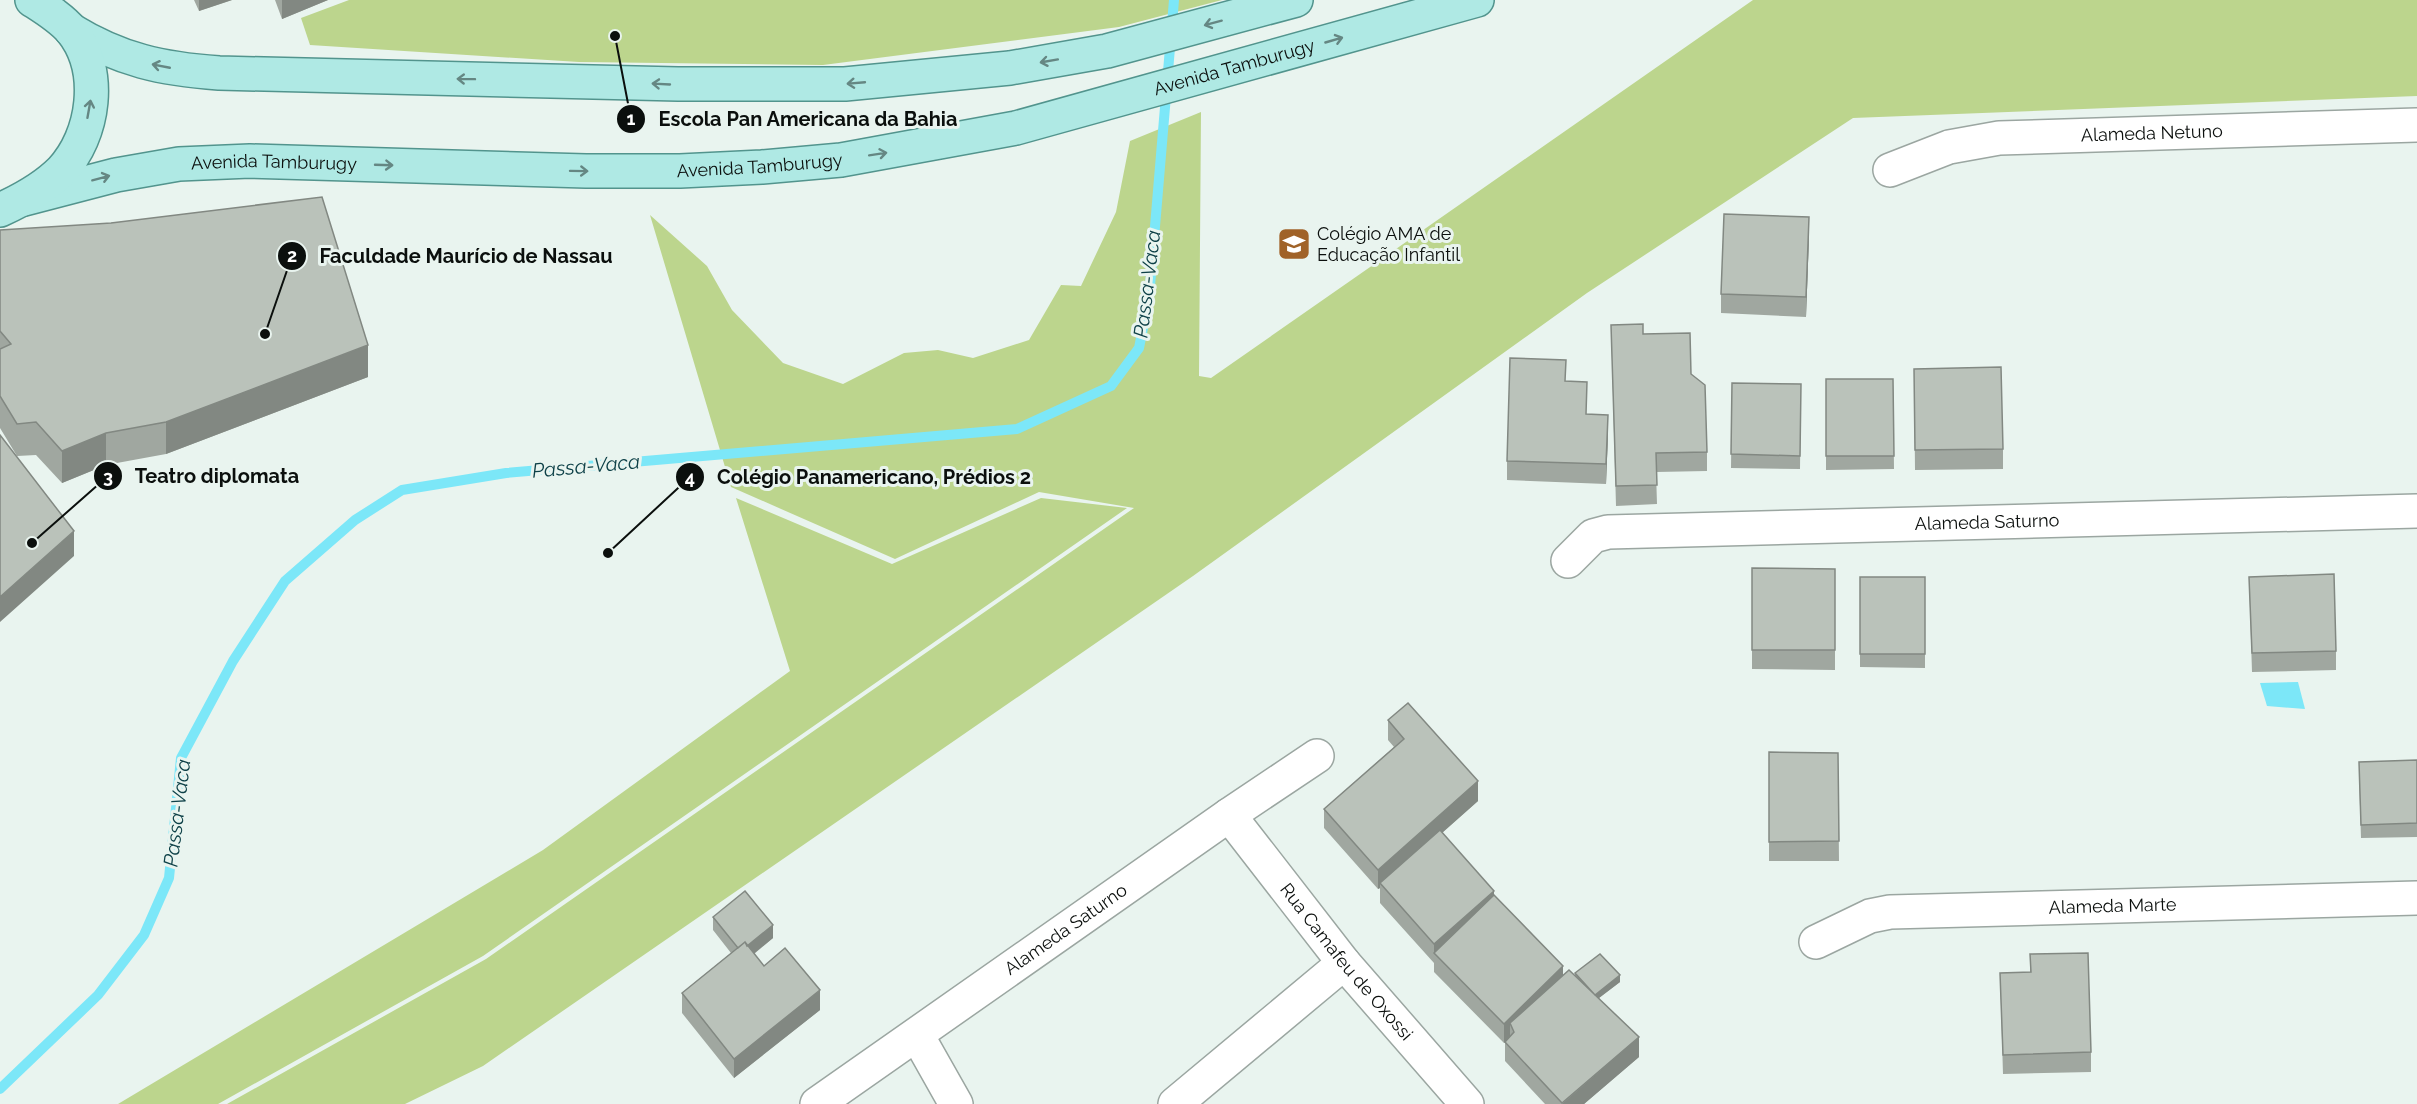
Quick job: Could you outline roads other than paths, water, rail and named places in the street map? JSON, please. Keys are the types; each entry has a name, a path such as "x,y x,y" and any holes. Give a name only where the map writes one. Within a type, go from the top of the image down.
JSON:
{"main road":[{"name":"Avenida Tamburugy","path":"12,205 116,175 179,164 250,161 586,171 680,171 841,160 1016,128 1477,0"},
{"path":"51,11 113,53 160,67 189,70 678,84 846,84 1010,68 1107,51 1283,4"},
{"path":"12,205 61,171 77,150 86,127 91,102 91,79 84,51 51,11"}],"street":[{"name":"Alameda Netuno","path":"1890,170 1949,147 1999,138 2417,125"},
{"name":"Alameda Saturno","path":"1568,561 1593,536 1608,532 2417,511"},
{"name":"Alameda Saturno","path":"817,1104 1228,815 1317,756"},
{"name":"Rua Camafeu de Oxossi","path":"1228,815 1344,963 1467,1104"},
{"name":"Alameda Marte","path":"1816,942 1870,916 1890,912 2417,898"},
{"path":"1175,1104 1344,963"},
{"path":"916,1035 956,1104"}],"water":[{"path":"2298,682 2305,709 2267,706 2260,683"}],"waterway":[{"name":"Passa-Vaca","path":"0,1089 98,995 144,935 169,878 181,758 233,661 285,581 355,520 402,490 506,473 1017,429 1111,386 1139,348 1149,298 1174,0"}],"place":[{"name":"Escola Pan Americana da Bahia","path":"615,36"},
{"name":"Colégio AMA de Educação Infantil","path":"1294,244"},
{"name":"Faculdade Maurício de Nassau","path":"265,334"},
{"name":"Teatro diplomata","path":"32,543"},
{"name":"Colégio Panamericano, Prédios 2","path":"608,553"}]}
